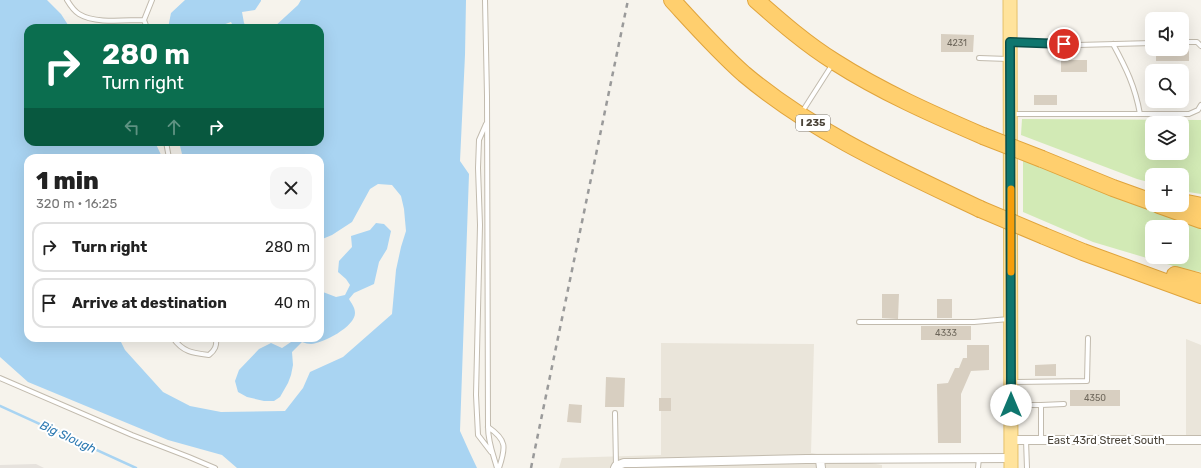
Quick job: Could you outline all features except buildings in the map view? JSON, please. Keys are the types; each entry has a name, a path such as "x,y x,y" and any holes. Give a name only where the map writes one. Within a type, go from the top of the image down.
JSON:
{"highway":[{"name":"I 235","path":"672,0 744,73 800,115 836,138 884,164 980,209 1083,252"},
{"path":"756,0 794,33 834,62 879,88 928,113 1145,199"},
{"path":"1042,159 1145,192"},
{"path":"1189,203 1201,206"},
{"path":"1179,212 1201,220"},
{"path":"1083,252 1201,282"},
{"path":"1083,252 1201,295"}],"main road":[{"path":"1010,0 1011,463"}],"street":[{"name":"East 43rd Street South","path":"1011,440 1201,440"},
{"path":"615,467 624,463 820,464 979,458 1011,463"}],"lane":[{"path":"67,0 70,6 79,14 96,20 144,20"},
{"path":"146,24 144,20 152,0"},
{"path":"485,0 488,436 492,453 498,468"},
{"path":"1010,42 1078,45 1145,43"},
{"path":"1189,42 1197,42 1201,46"},
{"path":"1113,44 1131,79 1137,97 1140,114"},
{"path":"979,58 1010,59"},
{"path":"800,115 834,62"},
{"path":"1010,114 1189,114 1198,110 1201,105"},
{"path":"487,122 479,140 480,225 476,395 478,435 492,453"},
{"path":"859,322 974,322 1011,319"},
{"path":"1011,382 1087,381 1088,338"},
{"path":"175,342 190,353 209,355 214,351 217,342"},
{"path":"0,378 132,435 189,456 215,468"},
{"path":"1011,405 1064,404"},
{"path":"1041,405 1041,440"},
{"path":"615,413 615,467"},
{"path":"488,427 501,437 504,442 504,450 498,468"},
{"path":"1026,440 1027,468"},
{"path":"978,468 979,458"}],"shaded area":[{"path":"1186,339 1201,345 1201,435 1186,435"},
{"path":"661,343 814,344 811,453 882,465 882,468 559,468 562,458 661,455"},
{"path":"36,464 44,468 0,468 0,465"}],"green space":[{"path":"1022,119 1145,120 1145,160 1189,160 1189,120 1201,120 1201,194 1189,192 1189,168 1145,168 1145,181 1021,135"},
{"path":"1023,159 1145,206 1145,212 1160,212 1180,220 1145,220 1145,257 1093,242 1023,212"},
{"path":"1189,223 1201,228 1201,272 1187,270 1167,264 1189,264"}],"water":[{"path":"0,0 47,0 61,14 67,24 24,24 24,146 157,146 161,154 24,154 24,342 121,342 125,350 163,392 190,406 221,412 285,411 303,388 310,372 343,357 392,314 396,270 406,231 404,209 401,196 392,185 378,184 370,189 352,222 324,238 324,154 182,154 180,146 324,146 324,24 277,24 298,5 301,0 466,0 460,161 469,174 460,431 477,468 237,468 222,455 168,440 28,382 0,357"},
{"path":"185,0 261,0 255,10 242,12 245,24 232,24 231,22 225,24 169,24 171,13"},
{"path":"376,223 384,224 391,231 387,249 379,262 374,284 354,293 349,299 354,307 354,318 344,329 324,340 324,292 336,297 345,295 350,285 338,272 339,261 352,247 351,236 370,230"},
{"path":"291,342 302,342 292,352 293,365 291,375 280,397 274,401 264,401 247,397 238,392 235,381 239,370 259,349 271,343 282,348"},
{"path":"302,342 320,342 311,344"}],"waterway":[{"name":"Big Slough","path":"0,406 136,468"}],"railway":[{"path":"531,468 628,0"}],"slow traffic":[{"path":"1011,189 1011,272"}],"route":[{"path":"1011,405 1010,42 1064,44"}]}
